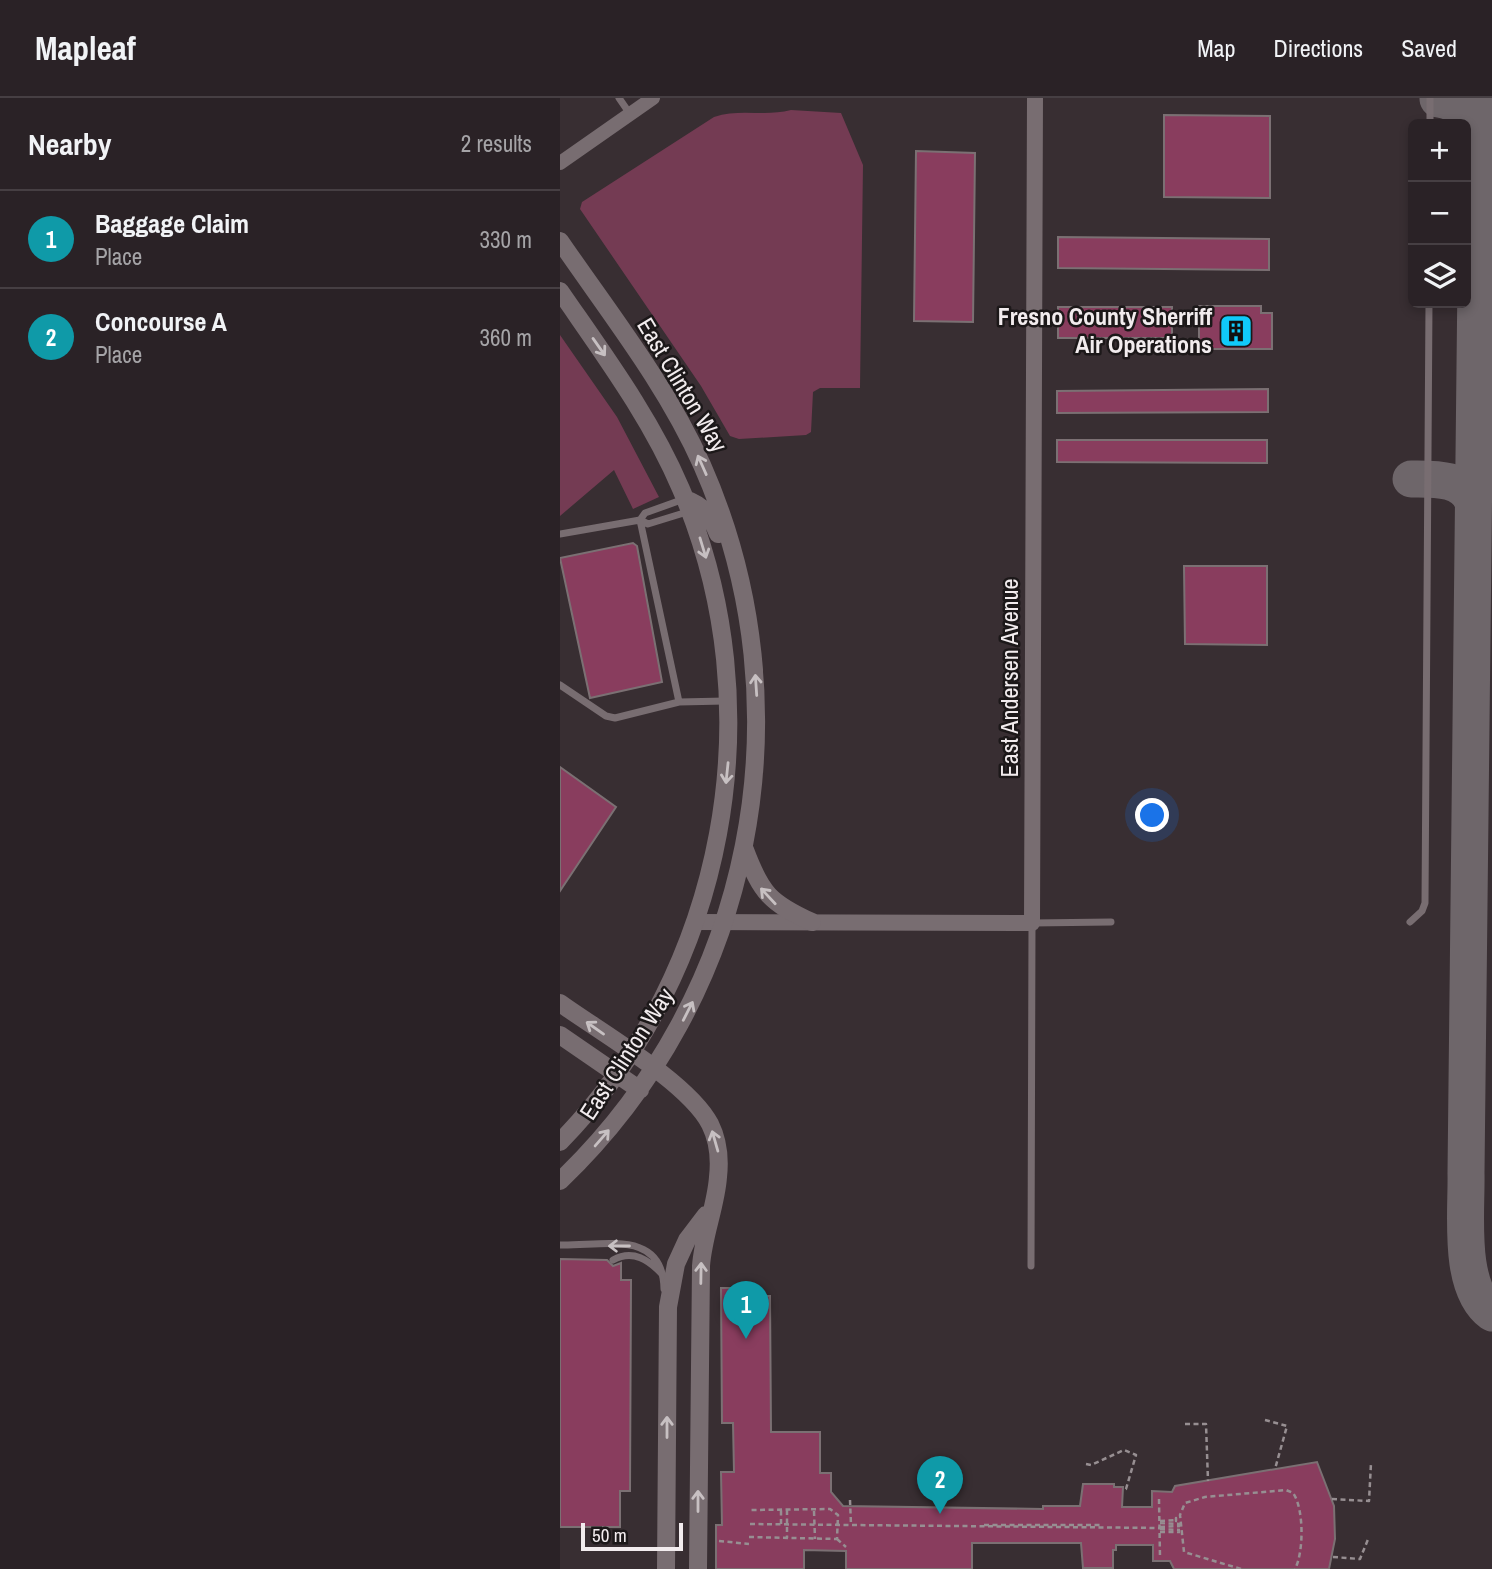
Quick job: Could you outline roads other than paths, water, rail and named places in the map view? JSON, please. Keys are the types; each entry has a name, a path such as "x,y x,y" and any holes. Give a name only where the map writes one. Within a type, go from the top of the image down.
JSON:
{"main road":[{"name":"East Clinton Way","path":"560,241 650,371 694,448 728,533 751,634 757,744 745,850 725,922 690,1009 640,1090 608,1131 560,1181"},
{"name":"East Clinton Way","path":"560,291 651,428 688,505 718,606 729,701 728,760 721,820 696,922 664,998 631,1053 617,1074 560,1142"},
{"path":"688,505 702,508 715,526 751,634"},
{"path":"745,850 757,882 771,900 812,922"},
{"path":"560,1003 693,1101 710,1124 718,1160 718,1179 701,1266 698,1569"},
{"path":"560,1035 640,1090"},
{"path":"666,1569 668,1307 676,1264 687,1240 711,1208"}],"street":[{"path":"560,163 653,98"},
{"name":"East Andersen Avenue","path":"1031,923 1035,98"},
{"path":"696,922 1031,923"}],"lane":[{"path":"619,98 630,114"},
{"path":"1430,98 1430,119"},
{"path":"1410,922 1425,904 1429,308"},
{"path":"679,702 640,520 645,513 688,505"},
{"path":"560,534 640,520 648,524 688,505"},
{"path":"560,685 606,716 615,718 679,702 729,701"},
{"path":"1031,1266 1031,923 1111,922"},
{"path":"560,1245 640,1247 656,1256 664,1276 668,1307"},
{"path":"613,1260 622,1256 643,1258 664,1276"}],"place":[{"name":"Fresno County Sherriff Air Operations","path":"1236,331"},
{"name":"Baggage Claim","path":"746,1339"},
{"name":"Concourse A","path":"940,1514"}]}
